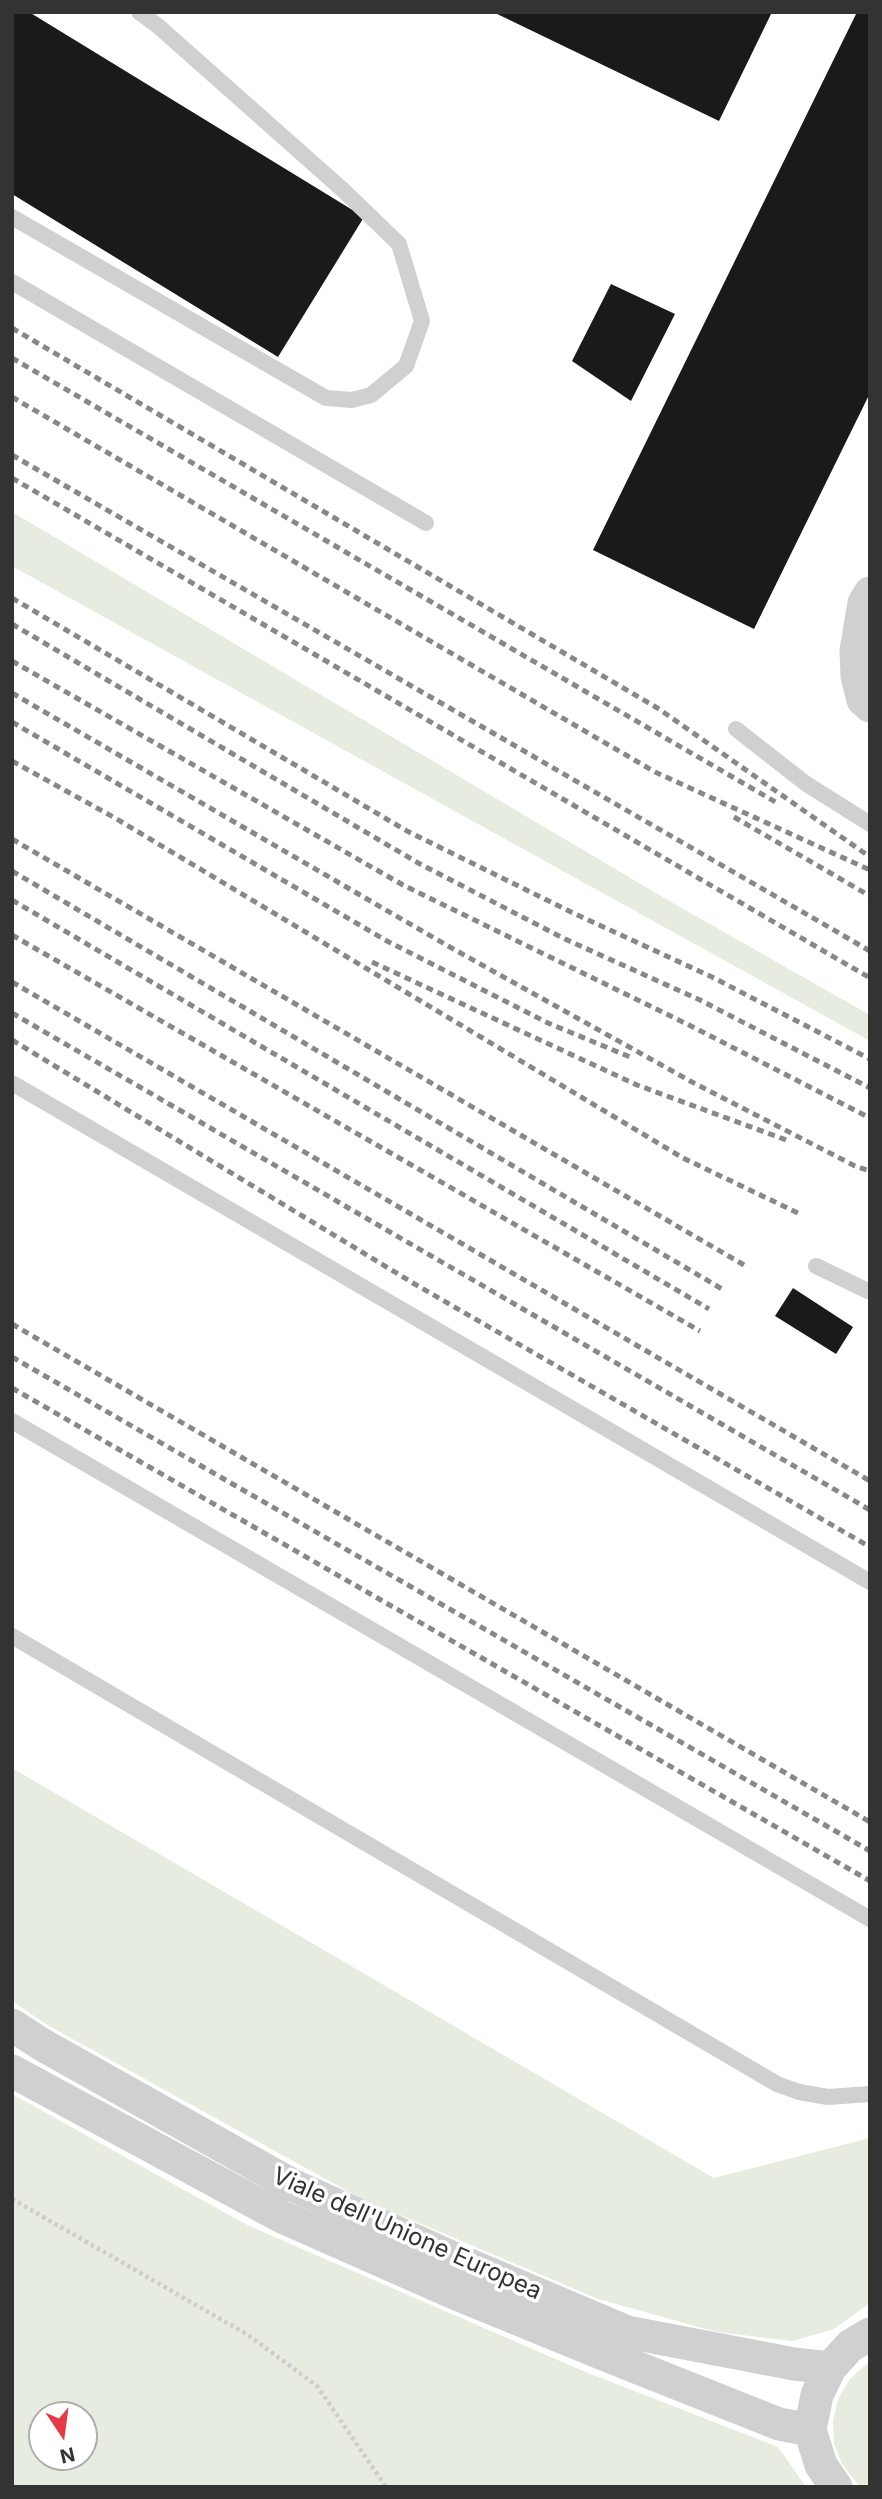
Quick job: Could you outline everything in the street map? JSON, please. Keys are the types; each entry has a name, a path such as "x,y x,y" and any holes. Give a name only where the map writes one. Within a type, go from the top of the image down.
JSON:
{"street":[{"path":"870,593 864,603 856,651 857,676 863,700 870,706"},
{"name":"Viale dell'Unione Europea","path":"12,2025 52,2051 292,2185 472,2267 627,2332 794,2364 830,2368"},
{"name":"Viale dell'Unione Europea","path":"12,2071 282,2217 454,2293 613,2358 779,2424 810,2430"},
{"path":"836,2487 821,2465 810,2430 817,2395 830,2368 850,2346 870,2334"}],"lane":[{"path":"12,217 326,398 352,400 371,395 406,366 422,321 399,244 343,190 139,12"},
{"path":"12,282 426,523"},
{"path":"736,729 805,783 870,824"},
{"path":"12,1083 870,1582"},
{"path":"816,1266 870,1292"},
{"path":"12,1421 870,1919"},
{"path":"12,1636 778,2084 799,2092 828,2097 870,2094"}],"path":[{"path":"12,2199 248,2335 317,2385 386,2487"}],"shaded area":[{"path":"12,512 671,902 870,1015 870,1041 12,566"},
{"path":"12,1768 714,2178 870,2138 870,2303 834,2329 792,2341 717,2332 598,2299 360,2198 49,2026 12,2001"},
{"path":"12,2094 247,2225 583,2371 778,2447 806,2487 12,2487"},
{"path":"870,2361 870,2487 860,2487 842,2464 834,2443 833,2421 838,2399 850,2379"}],"building":[{"path":"12,12 29,12 364,217 278,357 12,194"},
{"path":"493,12 772,12 719,121"},
{"path":"857,12 870,12 870,393 754,629 593,550"},
{"path":"611,284 675,314 631,401 572,361"},
{"path":"793,1288 853,1327 836,1354 775,1316"}],"railway":[{"path":"12,328 659,709 870,857"},
{"path":"12,358 779,804"},
{"path":"12,397 655,772 870,870"},
{"path":"12,455 870,951"},
{"path":"12,478 870,978"},
{"path":"12,598 407,831 571,912 712,977 870,1059"},
{"path":"12,624 420,864 565,939 700,1000 870,1088"},
{"path":"12,661 403,885 695,1028 870,1118"},
{"path":"12,693 448,946 692,1082 855,1166 870,1171"},
{"path":"12,722 387,941 548,1023 630,1057"},
{"path":"12,761 115,818 683,1158 798,1213"},
{"path":"734,817 870,896"},
{"path":"12,839 744,1265"},
{"path":"12,871 722,1289"},
{"path":"12,900 709,1309"},
{"path":"12,935 700,1331"},
{"path":"372,962 637,1085 789,1141"},
{"path":"12,982 870,1481"},
{"path":"12,1013 870,1510"},
{"path":"12,1040 413,1283 870,1547"},
{"path":"12,1324 870,1822"},
{"path":"12,1357 870,1851"},
{"path":"12,1388 870,1881"}]}
